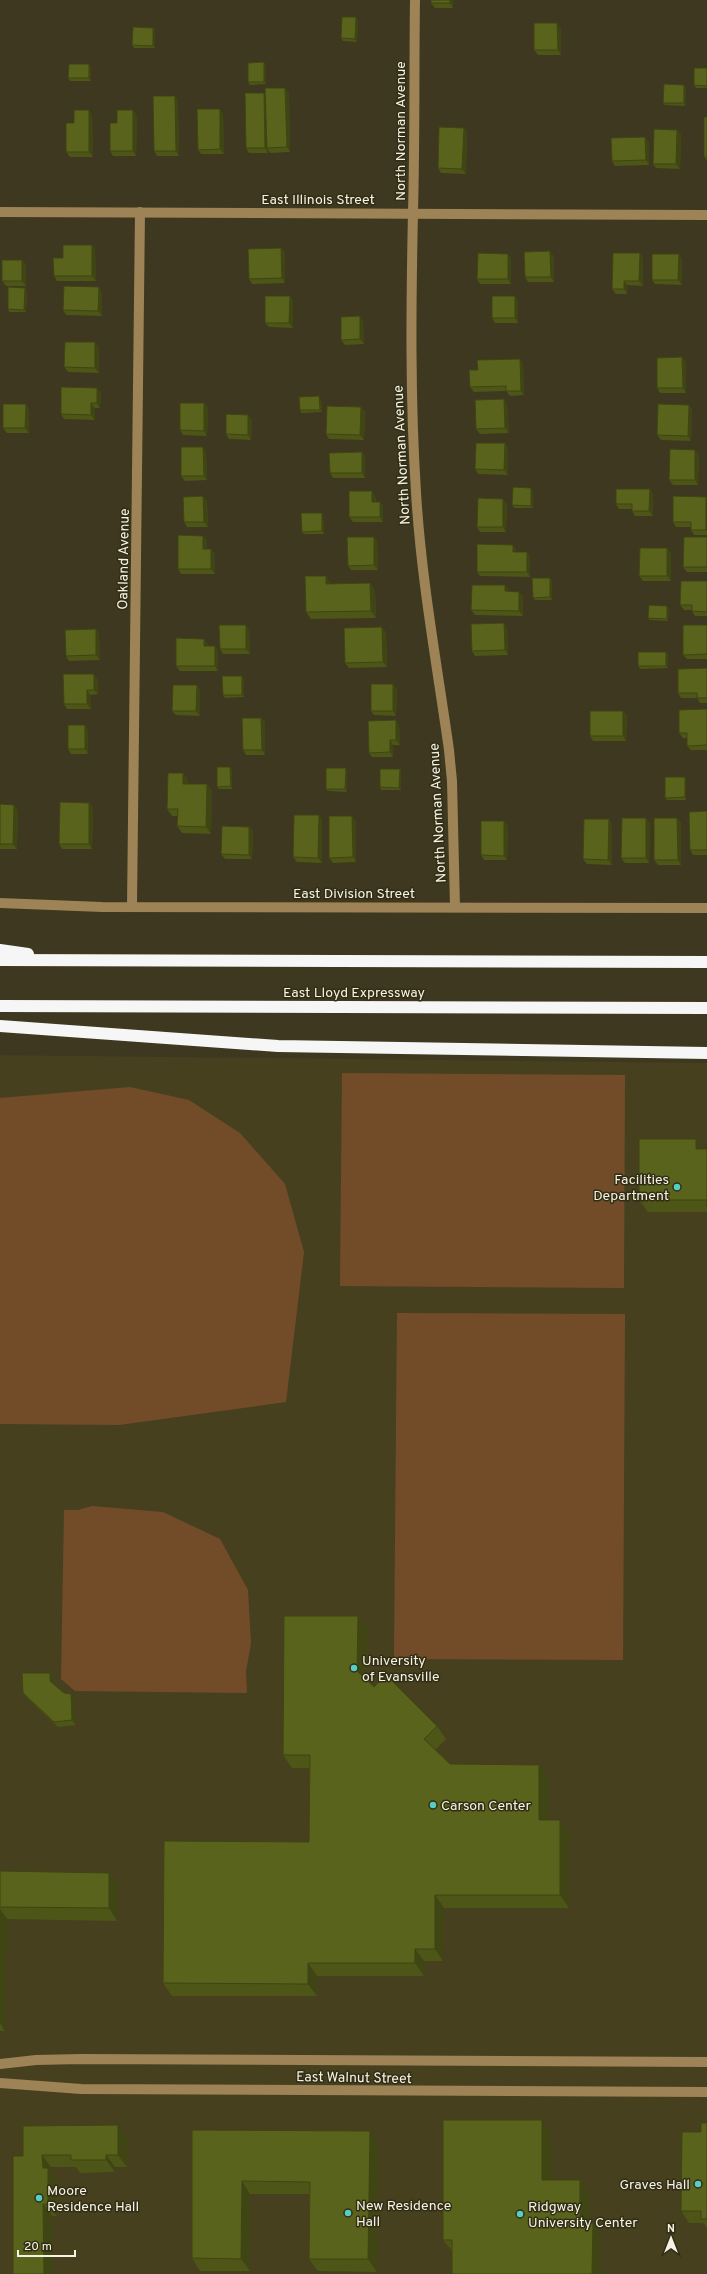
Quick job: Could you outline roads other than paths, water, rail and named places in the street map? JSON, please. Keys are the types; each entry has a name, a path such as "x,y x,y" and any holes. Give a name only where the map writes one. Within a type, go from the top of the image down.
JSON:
{"highway":[{"path":"0,950 72,961"},
{"path":"0,960 707,962"},
{"name":"East Lloyd Expressway","path":"0,1006 707,1008"},
{"path":"0,1026 285,1046 707,1053"}],"street":[{"name":"North Norman Avenue","path":"415,0 411,363 416,492 422,562 449,750 452,781 454,907"},
{"name":"East Illinois Street","path":"0,212 707,215"},
{"name":"Oakland Avenue","path":"132,906 140,212"},
{"name":"East Division Street","path":"0,903 132,906 707,908"},
{"name":"East Walnut Street","path":"0,2064 36,2060 80,2059 707,2062"},
{"name":"East Walnut Street","path":"0,2083 81,2089 707,2092"}],"place":[{"name":"Facilities Department","path":"677,1187"},
{"name":"University of Evansville","path":"354,1668"},
{"name":"Carson Center","path":"433,1805"},
{"name":"Graves Hall","path":"698,2184"},
{"name":"Moore Residence Hall","path":"39,2198"},
{"name":"New Residence Hall","path":"348,2213"},
{"name":"Ridgway University Center","path":"520,2214"}]}
